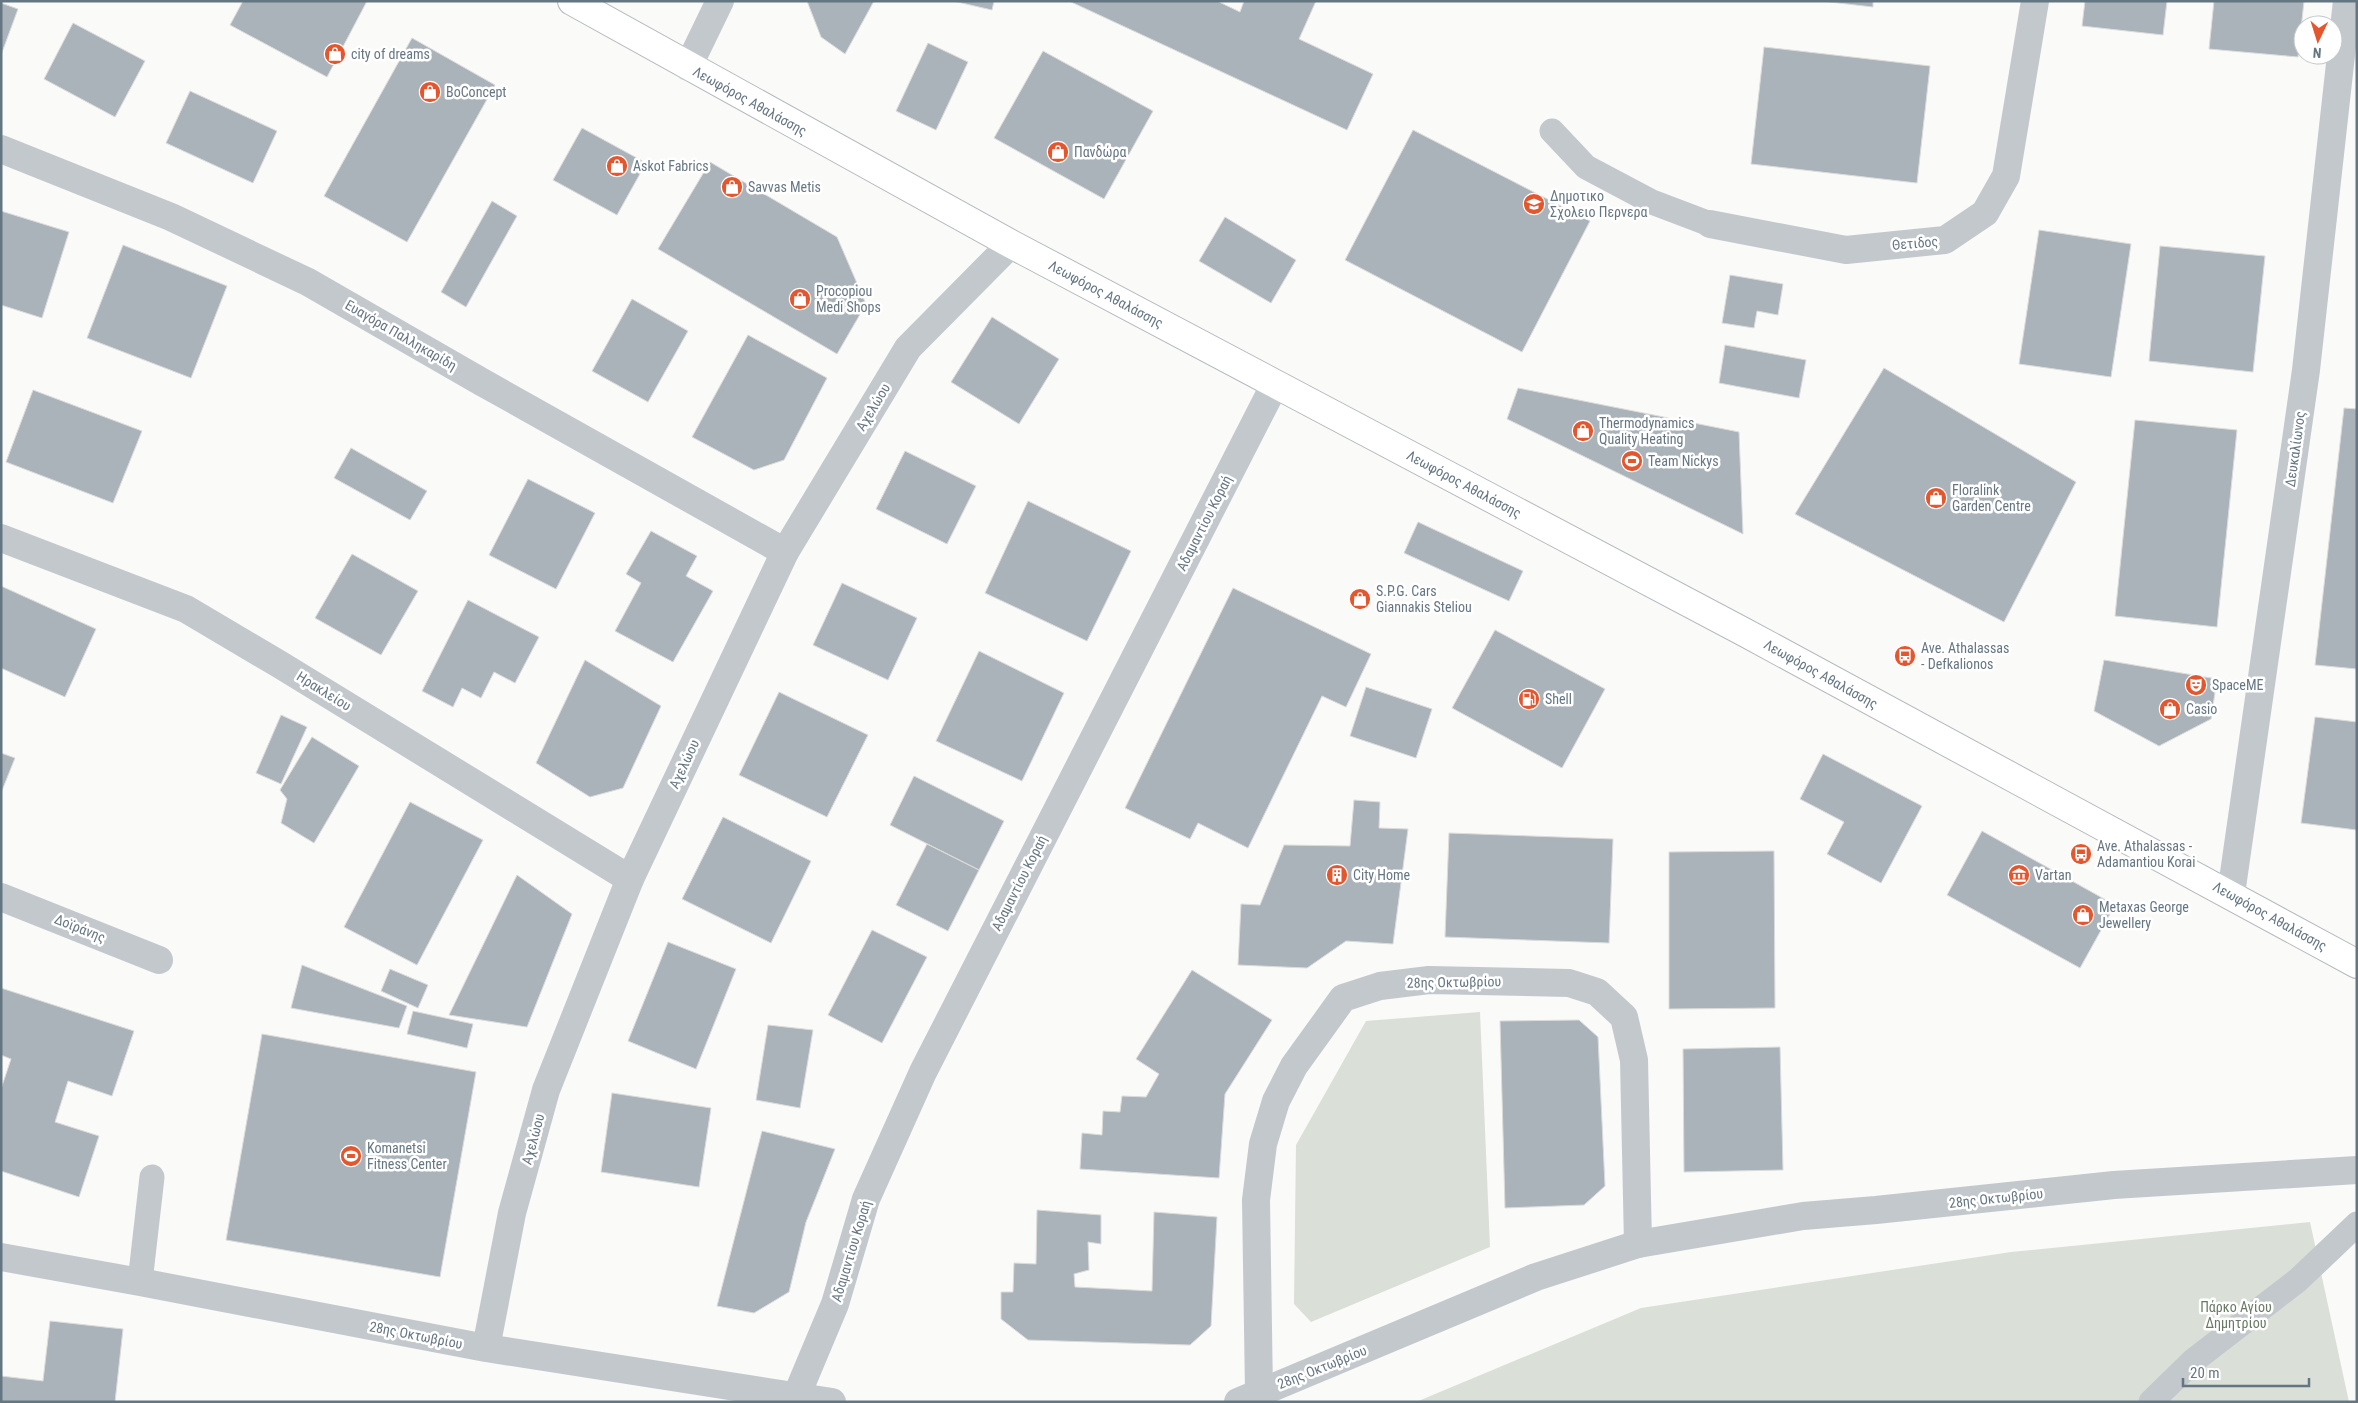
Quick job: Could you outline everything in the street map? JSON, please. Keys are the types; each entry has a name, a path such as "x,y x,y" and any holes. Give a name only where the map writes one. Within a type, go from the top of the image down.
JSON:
{"main road":[{"name":"Λεωφόρος Αθαλάσσης","path":"572,1 1010,244 1744,632 2231,894 2357,964"}],"street":[{"path":"688,67 720,1"},
{"name":"Θετιδος","path":"1710,224 1846,250 1946,240 1985,213 2006,176 2035,1"},
{"name":"Δευκαλίωνος","path":"2231,894 2306,370 2348,1"},
{"name":"Ευαγόρα Παλληκαρίδη","path":"1,149 171,217 308,282 480,382 785,552"},
{"name":"Αχελώου","path":"486,1348 512,1213 546,1090 630,879 785,552 908,348 1010,244"},
{"name":"Αδαμαντίου Κοραή","path":"796,1397 835,1304 866,1199 923,1072 1275,384"},
{"name":"Ηρακλείου","path":"1,538 186,609 288,669 630,879"},
{"name":"Δοϊράνης","path":"1,896 159,960"},
{"name":"28ης Οκτωβρίου","path":"1638,1244 1634,1060 1624,1017 1597,992 1569,983 1429,980 1380,986 1343,998 1294,1066 1276,1101 1263,1144 1256,1200 1248,1397 1536,1277 1638,1244 1803,1216 2114,1185 2357,1170"},
{"name":"28ης Οκτωβρίου","path":"1,1258 140,1282 486,1348 684,1391 796,1397 832,1402"}],"lane":[{"path":"1552,131 1586,168 1652,202 1710,224"},
{"path":"140,1282 152,1177"},
{"path":"2151,1402 2192,1361 2298,1280 2357,1224"}],"green space":[{"path":"1480,1012 1490,1247 1311,1322 1294,1304 1296,1145 1366,1021"},
{"name":"Πάρκο Αγίου Δημητρίου","path":"2310,1222 2349,1402 1416,1402 1641,1308 2011,1252"}],"building":[{"path":"243,1 367,1 327,77 230,25"},
{"path":"807,1 874,1 845,54 821,37"},
{"path":"953,1 994,1 992,10"},
{"path":"1069,1 1217,1 1240,12 1244,1 1316,1 1299,39 1373,74 1347,130"},
{"path":"1821,1 1873,1 1873,7"},
{"path":"2085,1 2167,1 2163,35 2082,26"},
{"path":"2214,1 2304,1 2302,15 2293,15 2293,57 2209,49"},
{"path":"1,3 18,9 1,55"},
{"path":"73,23 145,61 115,117 44,79"},
{"path":"412,38 495,85 407,242 324,196"},
{"path":"928,43 968,62 936,130 896,111"},
{"path":"1764,47 1930,66 1917,183 1751,164"},
{"path":"1043,51 1153,111 1104,199 994,138"},
{"path":"190,91 277,131 253,183 166,143"},
{"path":"582,128 646,163 617,215 553,180"},
{"path":"1413,130 1590,221 1522,352 1345,260"},
{"path":"710,162 837,237 866,304 837,354 658,249"},
{"path":"492,201 517,216 466,307 441,292"},
{"path":"1,211 69,232 42,318 1,305"},
{"path":"1225,217 1296,260 1271,303 1199,261"},
{"path":"2039,230 2131,244 2111,377 2019,364"},
{"path":"123,245 227,286 191,378 87,338"},
{"path":"2160,246 2265,256 2253,372 2149,361"},
{"path":"1730,275 1783,284 1778,315 1757,311 1754,328 1722,323"},
{"path":"632,299 688,331 648,402 592,371"},
{"path":"992,317 1059,359 1019,424 951,382"},
{"path":"748,335 827,378 784,460 754,470 692,437"},
{"path":"1725,345 1806,360 1799,398 1719,383"},
{"name":"Floralink Garden Centre","path":"1884,368 2076,482 2004,622 1795,514"},
{"path":"1518,388 1739,432 1743,534 1507,419"},
{"path":"33,390 142,431 113,503 6,462"},
{"path":"2344,408 2357,409 2357,669 2315,665"},
{"path":"2135,420 2237,430 2217,627 2115,616"},
{"path":"351,448 427,491 410,520 334,478"},
{"path":"905,451 976,486 947,544 876,509"},
{"path":"528,479 595,513 556,589 489,555"},
{"path":"1028,501 1131,551 1087,641 985,593"},
{"path":"1418,522 1523,571 1509,601 1404,553"},
{"path":"651,531 697,556 686,576 713,591 673,662 615,631 641,583 626,574"},
{"path":"352,554 418,591 381,655 315,618"},
{"path":"842,583 917,618 888,680 813,645"},
{"path":"1,586 96,629 65,697 1,668"},
{"path":"1233,588 1371,654 1346,707 1322,696 1248,848 1198,823 1190,839 1125,808"},
{"path":"468,600 539,637 515,683 494,672 481,698 462,688 453,707 422,691"},
{"name":"Shell","path":"1495,630 1605,689 1562,768 1452,708"},
{"path":"979,651 1064,693 1022,781 936,741"},
{"path":"585,660 661,706 623,788 590,797 536,763"},
{"path":"2104,660 2217,679 2211,719 2159,746 2094,711"},
{"path":"1366,687 1432,709 1416,758 1350,736"},
{"path":"779,692 868,735 827,817 739,775"},
{"path":"281,715 307,727 281,784 256,773"},
{"path":"2315,717 2357,722 2357,830 2301,823"},
{"path":"312,737 359,766 314,843 281,823 287,799 280,790"},
{"path":"1,753 15,758 1,793"},
{"path":"1823,754 1922,806 1881,883 1827,854 1844,822 1800,799"},
{"path":"914,776 1004,821 979,870 890,825"},
{"name":"City Home","path":"1354,800 1380,802 1379,828 1408,829 1393,944 1346,941 1307,968 1238,965 1241,904 1260,905 1284,845 1350,846"},
{"path":"410,802 483,840 417,965 344,927"},
{"path":"723,817 811,861 771,943 682,899"},
{"path":"1982,831 2115,905 2080,968 1947,895"},
{"name":"City Home","path":"1449,833 1613,839 1609,943 1445,937"},
{"path":"927,844 979,870 948,931 896,905"},
{"path":"1774,851 1775,1008 1669,1009 1669,852"},
{"path":"517,875 572,914 527,1027 449,1015"},
{"path":"872,930 927,957 882,1043 828,1015"},
{"path":"668,942 736,969 696,1069 628,1041"},
{"path":"302,965 407,1006 399,1028 291,1008"},
{"path":"390,969 428,985 418,1008 381,991"},
{"path":"1192,970 1272,1020 1225,1094 1219,1178 1080,1169 1082,1133 1102,1135 1103,1111 1120,1112 1122,1096 1146,1097 1159,1074 1136,1059"},
{"path":"1,988 134,1031 112,1096 68,1081 55,1122 99,1136 79,1197 1,1171 1,1089 11,1059 1,1055"},
{"path":"413,1011 473,1024 467,1048 407,1034"},
{"path":"1579,1020 1598,1037 1605,1186 1584,1205 1505,1208 1500,1021"},
{"path":"768,1025 813,1030 800,1108 756,1100"},
{"name":"Komanetsi Fitness Center","path":"262,1034 476,1072 440,1277 226,1240"},
{"path":"1780,1047 1783,1170 1684,1172 1683,1049"},
{"path":"612,1093 711,1108 699,1187 601,1172"},
{"path":"762,1131 835,1149 806,1222 789,1292 754,1313 717,1306"},
{"path":"1037,1210 1101,1215 1101,1244 1088,1242 1089,1270 1074,1274 1075,1287 1152,1291 1154,1212 1217,1217 1211,1326 1190,1345 1028,1340 1001,1319 1001,1292 1013,1292 1014,1263 1036,1264"},
{"path":"50,1321 123,1329 115,1402 1,1402 1,1376 43,1381"}],"place":[{"name":"city of dreams","path":"335,54"},
{"name":"BoConcept","path":"430,92"},
{"name":"Πανδώρα","path":"1058,152"},
{"name":"Askot Fabrics","path":"617,166"},
{"name":"Savvas Metis","path":"732,187"},
{"name":"Δημοτικο Σχολειο Περνερα","path":"1534,204"},
{"name":"Procopiou Medi Shops","path":"800,299"},
{"name":"Thermodynamics Quality Heating","path":"1583,431"},
{"name":"Team Nickys","path":"1632,461"},
{"name":"Floralink Garden Centre","path":"1936,498"},
{"name":"S.P.G. Cars Giannakis Steliou","path":"1360,599"},
{"name":"Ave. Athalassas - Defkalionos","path":"1905,656"},
{"name":"SpaceME","path":"2196,685"},
{"name":"Shell","path":"1529,699"},
{"name":"Casio","path":"2170,709"},
{"name":"Ave. Athalassas - Adamantiou Korai","path":"2081,854"},
{"name":"City Home","path":"1337,875"},
{"name":"Vartan","path":"2019,875"},
{"name":"Metaxas George Jewellery","path":"2083,915"},
{"name":"Komanetsi Fitness Center","path":"351,1156"}]}
